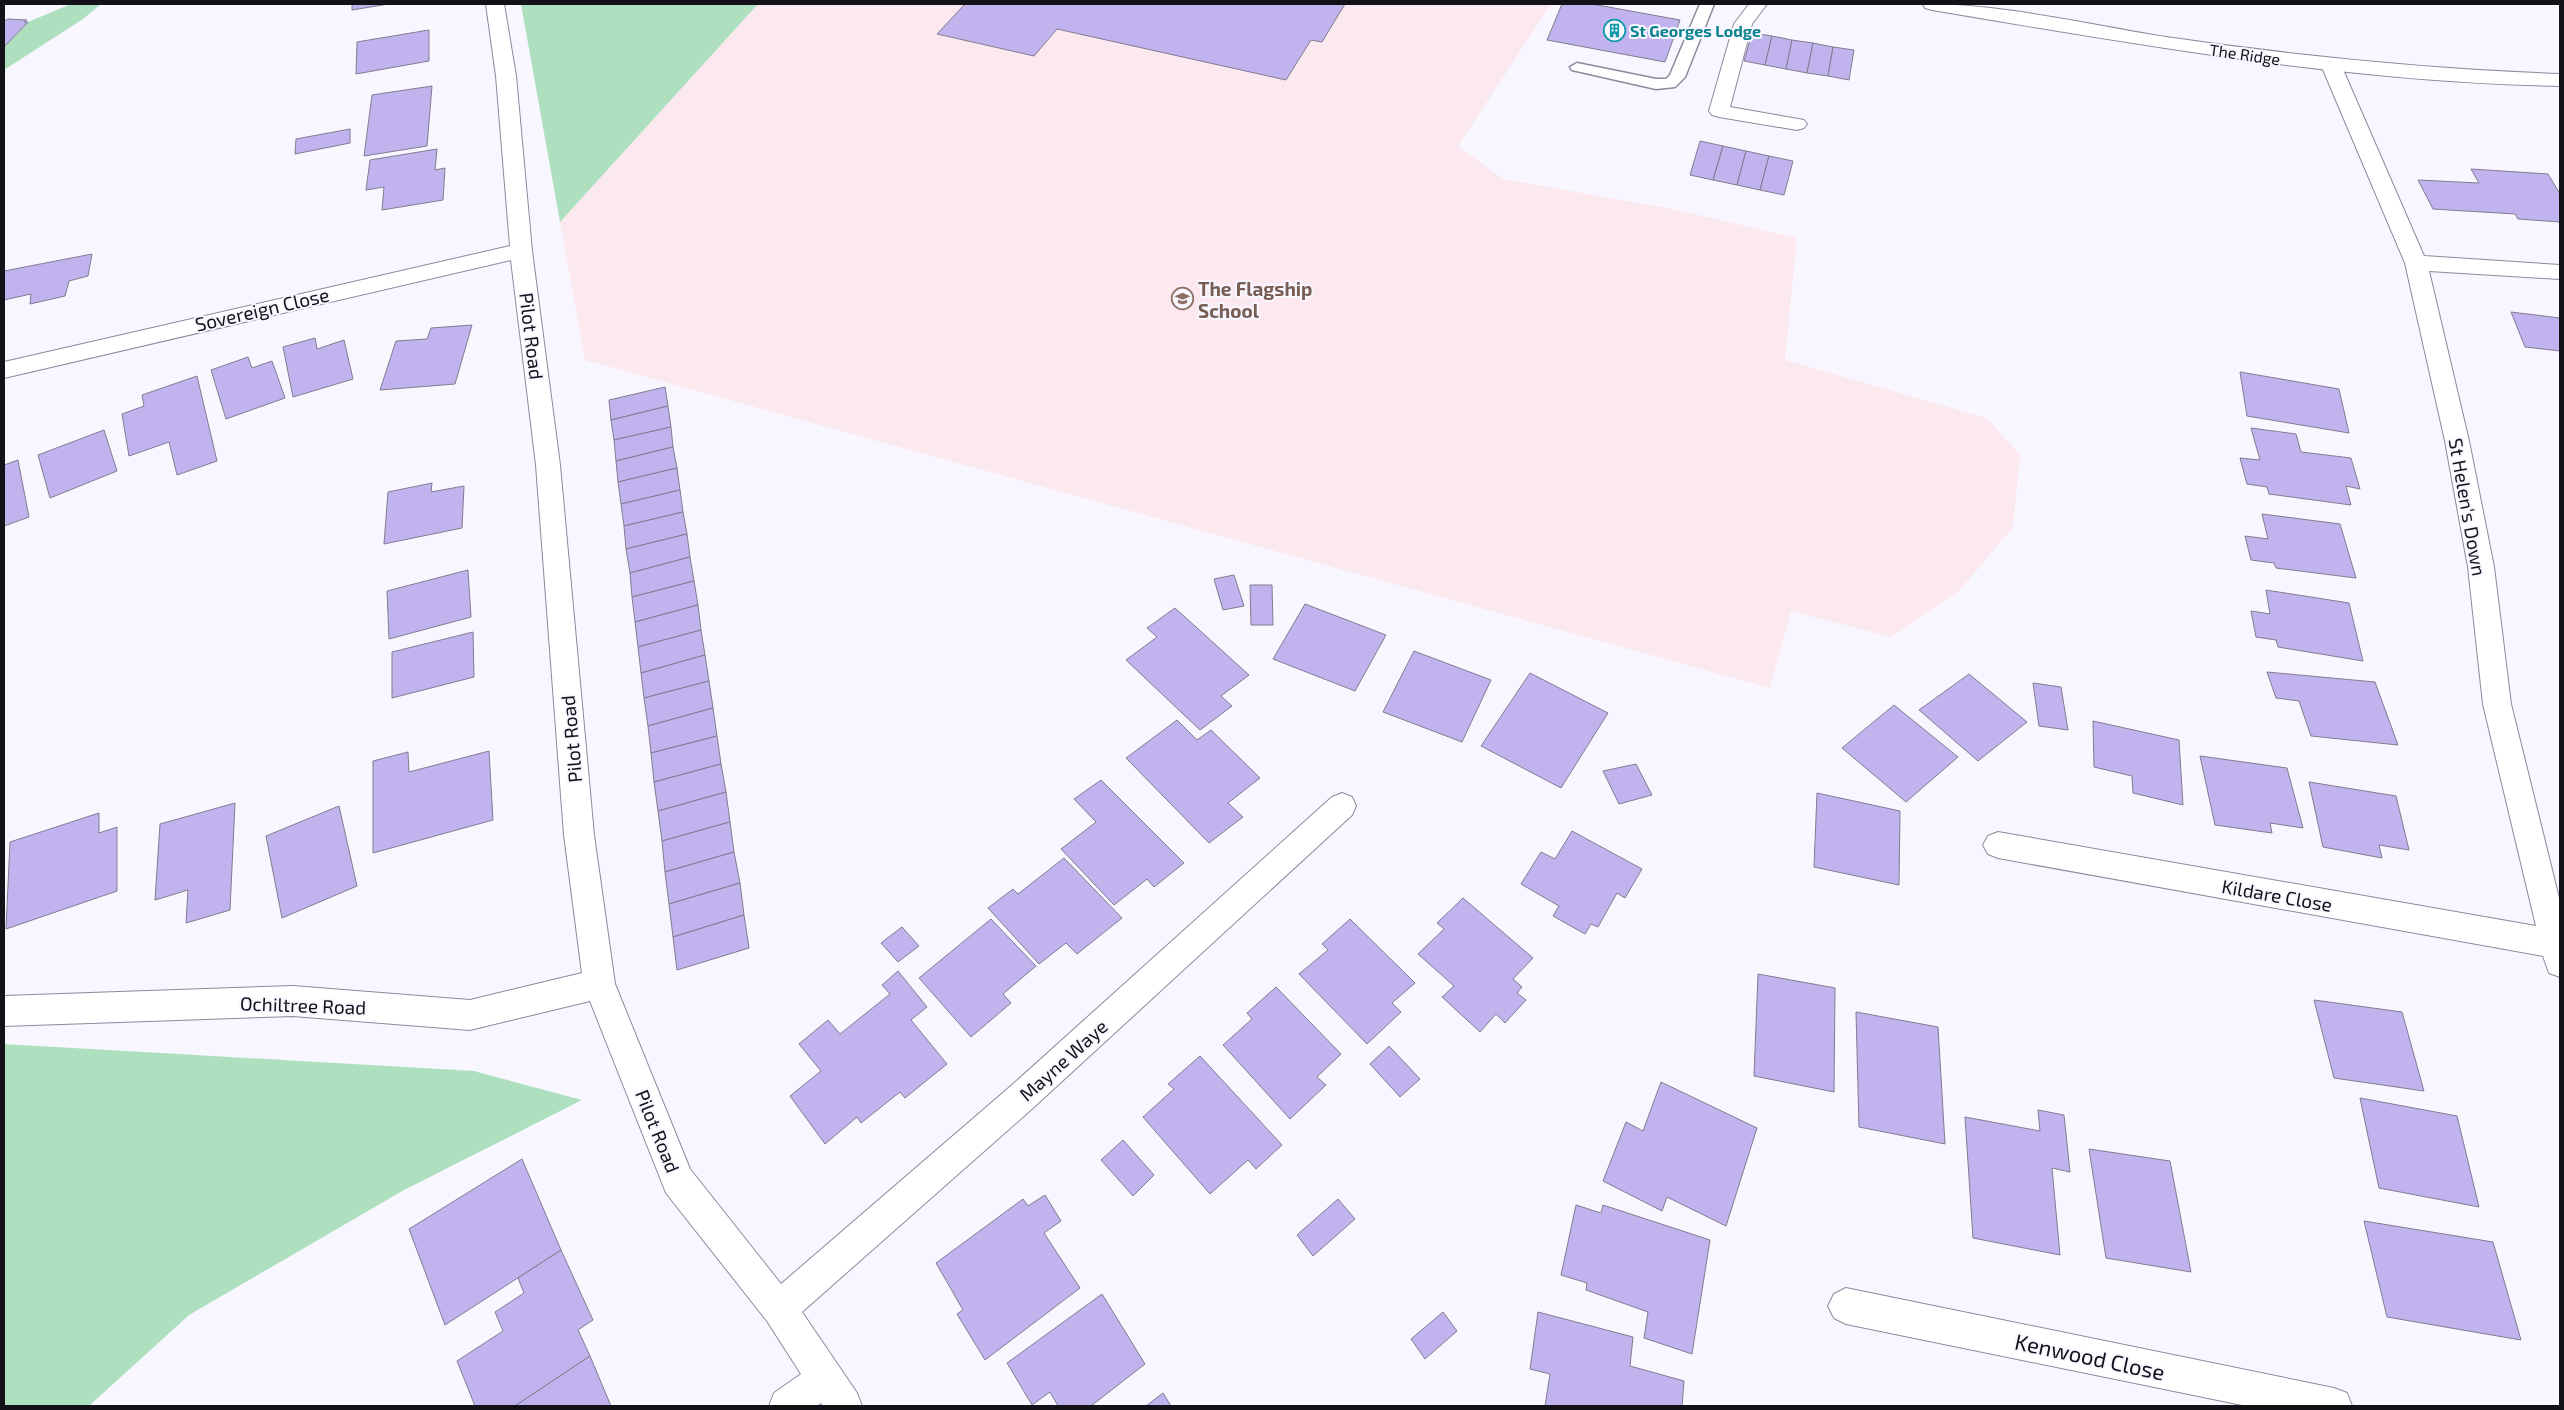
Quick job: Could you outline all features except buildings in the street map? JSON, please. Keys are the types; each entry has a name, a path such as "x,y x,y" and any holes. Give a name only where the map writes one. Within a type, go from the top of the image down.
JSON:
{"street":[{"name":"Pilot Road","path":"495,4 506,76 521,251 548,465 579,835 599,984 678,1181 779,1309 834,1393"},
{"path":"1758,4 1743,24 1719,111 1797,124"},
{"name":"The Ridge","path":"1932,4 2156,42 2331,65 2484,78 2560,80"},
{"name":"St Helen's Down","path":"2331,65 2416,263 2457,441 2479,558 2497,704 2558,953"},
{"name":"Sovereign Close","path":"4,370 521,251"},
{"path":"2416,263 2560,272"},
{"name":"Mayne Waye","path":"779,1309 1023,1096 1342,806"},
{"name":"Kildare Close","path":"1998,845 2558,953"},
{"name":"Ochiltree Road","path":"4,1011 293,1001 470,1014 599,984"},
{"name":"Kenwood Close","path":"1846,1306 2334,1406"},
{"path":"787,1406 834,1393"}],"lane":[{"path":"1577,67 1656,84 1670,84 1677,77 1707,4"}],"shaded area":[{"name":"The Flagship School","path":"758,4 1551,4 1458,146 1503,179 1672,209 1797,238 1785,360 1986,418 2020,454 2013,527 1959,591 1891,637 1791,611 1770,688 585,360 560,222"}],"green space":[{"path":"71,4 101,4 83,19 4,70 4,47 28,22"},
{"path":"521,4 758,4 560,222"},
{"path":"4,1044 474,1071 582,1100 404,1190 189,1315 89,1406 4,1406"}],"place":[{"name":"St Georges Lodge","path":"1614,30"},
{"name":"The Flagship School","path":"1182,299"}]}
